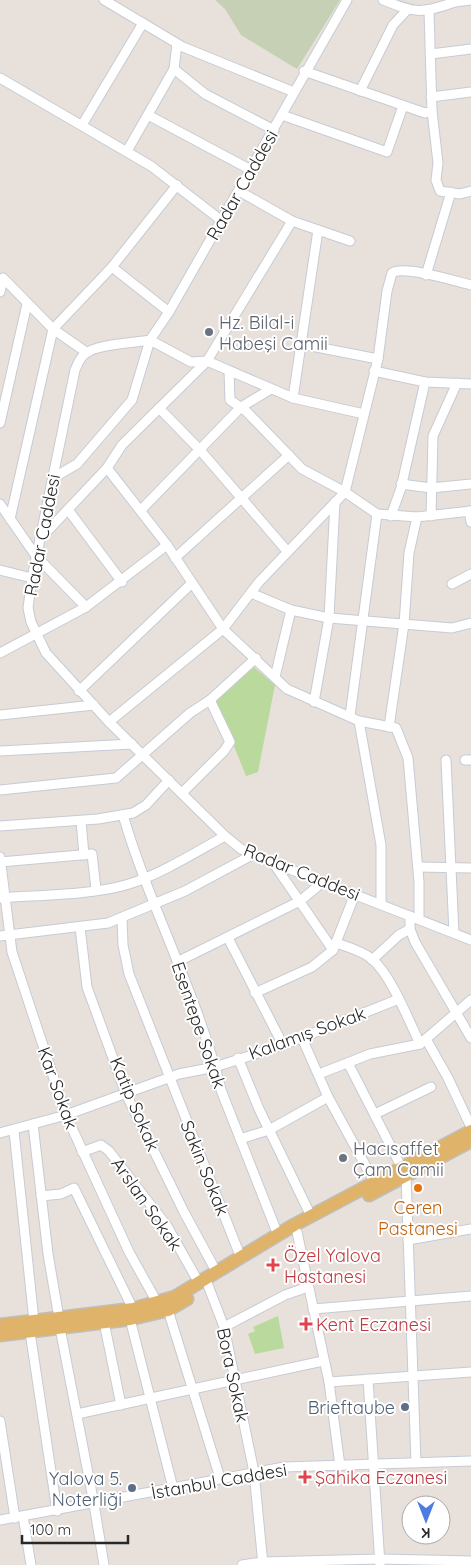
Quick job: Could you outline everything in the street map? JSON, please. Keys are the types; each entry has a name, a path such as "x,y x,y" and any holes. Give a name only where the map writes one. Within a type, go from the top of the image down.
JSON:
{"main road":[{"path":"208,1280 297,1232 471,1131"},
{"path":"60,1323 104,1322 163,1307 311,1216 374,1183 471,1141"},
{"path":"0,1325 32,1326 131,1314"},
{"path":"0,1335 32,1326"}],"street":[{"path":"104,0 177,44 294,92"},
{"name":"Radar Caddesi","path":"53,478 77,464 132,400 150,340 170,312 274,130 304,71 347,0"},
{"path":"383,0 407,10 429,11 452,1 471,0"},
{"path":"360,91 393,25 407,10"},
{"path":"429,11 431,97 438,163 436,180 440,191 460,194 471,191"},
{"path":"82,125 143,23"},
{"path":"128,151 174,69 177,44"},
{"path":"430,54 471,49"},
{"path":"174,69 205,94 274,130"},
{"path":"304,71 425,113 432,111"},
{"path":"0,78 128,151 222,221"},
{"path":"431,97 471,92"},
{"path":"282,115 387,152 403,106"},
{"path":"148,115 251,170"},
{"path":"10,519 53,329 112,267 176,185"},
{"path":"239,191 292,221 350,241"},
{"path":"426,275 451,192"},
{"path":"40,539 69,511 107,468 122,444 207,361 292,221"},
{"path":"293,398 318,230"},
{"path":"112,267 170,312"},
{"path":"109,722 223,629 287,551 345,492 378,358 384,308 392,273 397,270 409,270 471,285"},
{"path":"0,292 3,278 53,329 86,352 150,340 191,362 207,361 293,398 364,414"},
{"path":"0,422 27,304"},
{"path":"301,344 378,358"},
{"name":"Radar Caddesi","path":"86,352 80,358 75,370 36,556 28,608 36,635 46,653 109,722 225,836 241,849 471,940"},
{"path":"229,371 230,400 241,407 302,468 345,492 377,514 417,517 470,511 471,522"},
{"path":"374,371 425,382 471,384"},
{"path":"391,516 401,484 425,382"},
{"path":"431,516 433,436 457,383"},
{"path":"141,510 241,407 272,389"},
{"path":"159,408 200,450 287,551"},
{"path":"175,558 289,455"},
{"path":"107,468 167,545 223,629 287,689 359,721 396,728 408,758 418,868 415,917 410,929 399,935 372,960"},
{"path":"401,484 431,488 471,484"},
{"path":"314,702 329,618 335,502"},
{"path":"1,507 36,556 86,607"},
{"path":"69,511 122,582"},
{"path":"350,716 377,514"},
{"path":"389,727 404,624 409,553 417,517"},
{"path":"0,653 86,607 122,582 167,545"},
{"path":"0,570 32,578"},
{"path":"452,584 471,574"},
{"path":"79,690 192,583"},
{"path":"251,593 291,610 329,618 452,628 471,623"},
{"path":"275,676 291,610"},
{"path":"0,790 116,778 190,713 210,700 256,658"},
{"path":"182,793 224,751 230,742 210,700"},
{"path":"0,715 94,705"},
{"path":"359,721 380,845 381,904"},
{"path":"0,751 132,744"},
{"path":"446,760 454,933"},
{"path":"0,826 81,821 133,813 146,805 169,780"},
{"name":"Esentepe Sokak","path":"123,815 143,877 177,962 215,1067 221,1090 278,1235"},
{"path":"81,821 84,855"},
{"path":"3,898 96,890 130,884 182,860 225,836"},
{"path":"0,862 92,854 96,890"},
{"path":"4,935 108,923 154,904 254,854"},
{"name":"Kar Sokak","path":"0,858 4,935 66,1115 129,1252 163,1307 193,1389 220,1478"},
{"path":"274,863 335,947 356,950 372,960 399,999 471,1127"},
{"path":"418,868 471,868"},
{"path":"177,962 300,901 324,881"},
{"path":"255,993 312,967 335,947 355,894"},
{"name":"Sakin Sokak","path":"122,918 123,945 129,974 168,1078 242,1258"},
{"name":"Katip Sokak","path":"80,927 86,987 126,1094 184,1212 208,1280"},
{"path":"410,929 471,1038"},
{"path":"228,938 283,1045"},
{"name":"Kalamış Sokak","path":"0,1133 14,1131 66,1115 168,1078 215,1067 283,1045 399,999"},
{"path":"319,1074 370,1054 423,1042 456,1011 471,1000"},
{"path":"302,1038 328,1096 374,1183"},
{"path":"238,1058 269,1130 311,1216"},
{"path":"348,1063 404,1171 416,1463"},
{"path":"375,1114 430,1087"},
{"path":"240,1139 269,1130 328,1096"},
{"path":"33,1124 48,1254 104,1565"},
{"path":"14,1131 32,1326 57,1511"},
{"name":"Arslan Sokak","path":"82,1152 101,1145 109,1152 208,1280"},
{"path":"41,1196 61,1194 74,1188 131,1314 150,1400 173,1488"},
{"path":"408,1240 471,1229"},
{"path":"297,1232 328,1382 340,1466"},
{"name":"Bora Sokak","path":"208,1280 224,1328 254,1472 263,1563"},
{"path":"224,1328 285,1295 308,1287"},
{"path":"313,1309 471,1296"},
{"path":"104,1322 121,1405"},
{"path":"77,1414 150,1400 323,1361"},
{"path":"328,1382 471,1372"},
{"path":"368,1379 376,1465 380,1562"},
{"path":"0,1421 19,1517 31,1565"},
{"name":"İstanbul Caddesi","path":"0,1520 57,1511 284,1467 471,1461"},
{"path":"242,1565 263,1563 471,1561"}],"green space":[{"path":"215,0 340,0 297,69 241,35 225,9"},
{"path":"254,667 275,685 258,772 246,776 215,699"},
{"path":"278,1316 284,1348 255,1354 248,1334 255,1331 253,1327"}],"place":[{"name":"Hz. Bilal-i Habeşi Camii","path":"209,332"},
{"name":"Hacısaffet Çam Camii","path":"343,1158"},
{"name":"Ceren Pastanesi","path":"418,1188"},
{"name":"Özel Yalova Hastanesi","path":"273,1265"},
{"name":"Kent Eczanesi","path":"306,1324"},
{"name":"Brieftaube","path":"405,1407"},
{"name":"Şahika Eczanesi","path":"305,1477"},
{"name":"Yalova 5. Noterliği","path":"132,1488"}]}
